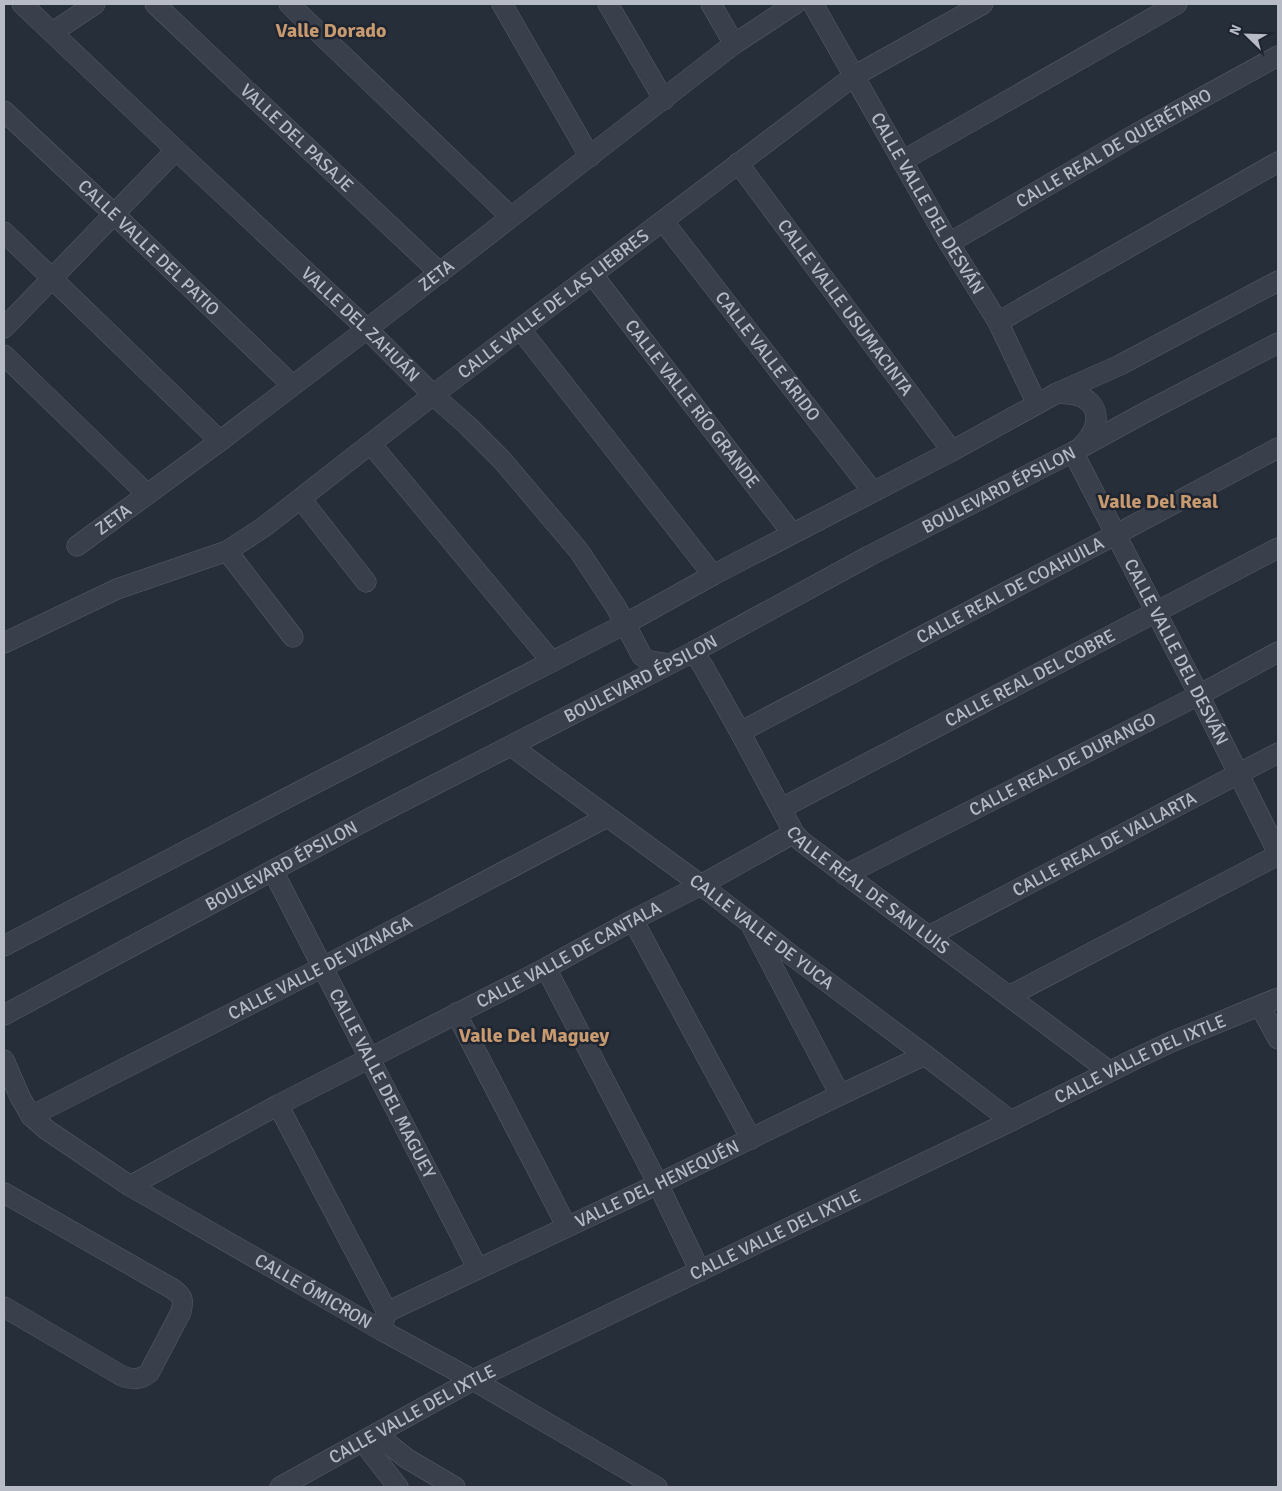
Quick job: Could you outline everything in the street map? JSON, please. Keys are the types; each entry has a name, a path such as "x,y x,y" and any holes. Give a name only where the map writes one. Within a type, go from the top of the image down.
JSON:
{"street":[{"name":"VALLE DEL ZAHUÁN","path":"22,4 368,329 502,460 559,526 595,574 616,607 642,656 649,661 669,664"},
{"path":"53,32 95,4"},
{"name":"VALLE DEL PASAJE","path":"155,4 440,272"},
{"path":"289,4 511,217"},
{"path":"502,4 590,157"},
{"path":"608,4 664,100"},
{"path":"711,4 734,44"},
{"name":"ZETA","path":"77,546 368,329 734,44 795,4"},
{"name":"CALLE VALLE DEL DESVÁN","path":"813,4 949,243 998,322 1037,404"},
{"name":"CALLE VALLE DE LAS LIEBRES","path":"4,643 117,589 226,551 264,527 592,274 854,76 983,4"},
{"path":"902,161 1177,4"},
{"name":"CALLE REAL DE QUERÉTARO","path":"949,243 1136,134 1278,56"},
{"name":"CALLE VALLE DEL PATIO","path":"4,111 292,385"},
{"path":"4,328 176,150"},
{"path":"998,322 1278,162"},
{"name":"CALLE VALLE USUMACINTA","path":"738,163 952,451"},
{"name":"CALLE VALLE ÁRIDO","path":"663,221 873,492"},
{"path":"4,232 220,441"},
{"name":"CALLE VALLE RÍO GRANDE","path":"592,274 792,533"},
{"path":"4,946 552,662 792,533 952,451 1037,404 1120,365 1278,282"},
{"path":"521,330 713,575"},
{"name":"BOULEVARD ÉPSILON","path":"4,1015 374,816 693,652 869,556 1077,450 1278,343"},
{"path":"4,355 147,494"},
{"path":"1057,394 1071,394 1083,398 1090,402 1094,410 1095,429 1077,450"},
{"path":"370,444 552,662"},
{"name":"CALLE REAL DE COAHUILA","path":"740,732 1278,448"},
{"name":"CALLE VALLE DEL DESVÁN","path":"1077,450 1115,535 1278,854"},
{"path":"301,500 366,582"},
{"name":"CALLE REAL DEL COBRE","path":"782,808 1278,548"},
{"path":"226,551 292,637"},
{"name":"CALLE REAL DE SAN LUIS","path":"693,652 703,666 740,732 794,833 811,849 1110,1071"},
{"name":"CALLE REAL DE DURANGO","path":"846,875 1198,695 1278,652"},
{"name":"CALLE VALLE DE YUCA","path":"511,746 701,885 1011,1122"},
{"name":"CALLE REAL DE VALLARTA","path":"929,936 1278,753"},
{"name":"CALLE VALLE DE VIZNAGA","path":"31,1116 323,967 607,817"},
{"name":"CALLE VALLE DE CANTALA","path":"130,1186 278,1105 546,968 794,833"},
{"path":"1009,996 1278,854"},
{"name":"CALLE VALLE DEL MAGUEY","path":"273,871 478,1270"},
{"path":"633,920 751,1139"},
{"path":"750,923 840,1095"},
{"path":"546,968 658,1184 700,1271"},
{"path":"1269,1002 1278,1039"},
{"name":"CALLE VALLE DEL IXTLE","path":"280,1487 472,1380 1011,1122 1171,1042 1269,1002"},
{"path":"456,1014 567,1227"},
{"name":"VALLE DEL HENEQUÉN","path":"384,1321 478,1270 925,1055"},
{"name":"CALLE ÓMICRON","path":"4,1060 20,1097 31,1116 53,1135 130,1186 384,1321 472,1380 657,1487"},
{"path":"278,1105 384,1321"},
{"path":"4,1193 173,1289 181,1296 183,1301 181,1312 149,1373 137,1380 122,1376 4,1307"},
{"path":"370,1438 398,1487"},
{"path":"370,1438 456,1487"}],"district":[{"name":"Valle Dorado","path":"331,30"},
{"name":"Valle Del Real","path":"1158,501"},
{"name":"Valle Del Maguey","path":"534,1035"}]}
